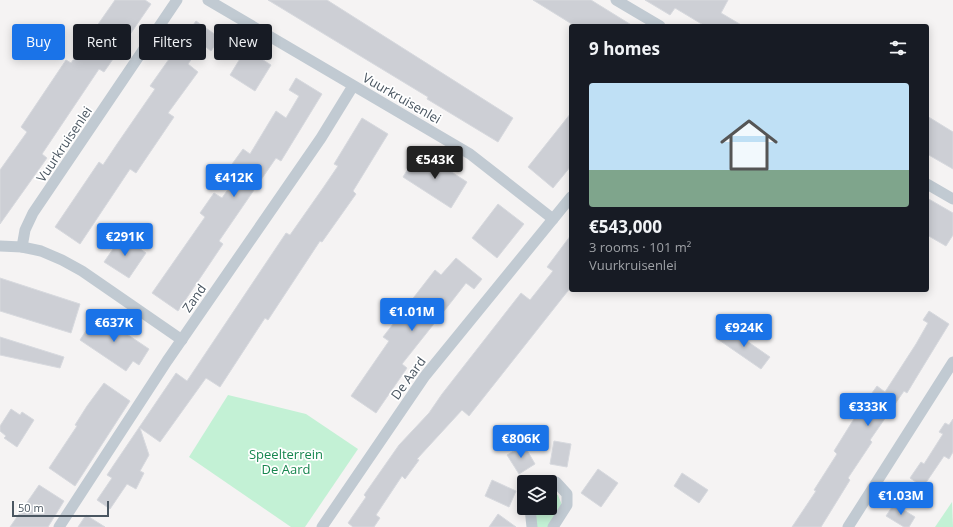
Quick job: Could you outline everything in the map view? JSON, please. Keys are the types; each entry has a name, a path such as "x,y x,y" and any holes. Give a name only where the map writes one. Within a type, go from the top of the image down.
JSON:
{"street":[{"name":"Vuurkruisenlei","path":"22,247 25,230 33,213 177,0"},
{"name":"Vuurkruisenlei","path":"208,0 470,154 554,219"},
{"path":"616,0 657,24"},
{"name":"Zand","path":"59,527 182,340 321,138 352,86"},
{"path":"929,185 953,199"},
{"name":"De Aard","path":"322,527 425,376 569,200"},
{"path":"0,246 41,250 62,260 82,271 182,340"},
{"path":"848,527 953,362"},
{"path":"553,527 567,505 567,494 557,483"},
{"path":"531,515 532,527"}],"green space":[{"name":"Speelterrein De Aard","path":"228,395 306,414 358,449 305,527 291,527 189,457"},
{"path":"557,495 558,495 562,505 557,514"},
{"path":"952,502 953,527 935,527"},
{"path":"535,515 557,515 550,527 535,527"}],"building":[{"path":"115,0 145,0 151,4 131,33 131,24 98,24"},
{"path":"268,0 327,0 513,118 498,142 427,99 428,97"},
{"path":"533,0 591,0 630,24 572,24"},
{"path":"645,0 728,0 721,13 740,24 702,24 675,8 670,15"},
{"path":"206,28 214,34 214,47 211,51 206,47"},
{"path":"66,60 71,63 73,60 112,60 104,72 99,69 42,154 47,158 0,224 0,170 27,132 21,127"},
{"path":"168,60 191,60 188,64 198,72 168,113 174,117 136,173 130,169 80,244 55,227 99,162 103,165 155,89 150,86"},
{"path":"239,60 263,60 271,65 255,91 230,75"},
{"path":"296,78 322,94 281,161 276,158 219,241 223,244 178,311 152,293 205,217 200,213 214,193 222,198 236,178 227,171 243,149 250,154 276,111 286,118 299,96 289,90"},
{"path":"569,116 569,168 553,188 528,167"},
{"path":"929,117 953,132 953,169 929,155"},
{"path":"362,118 388,134 353,191 356,194 322,242 320,241 268,320 265,318 220,387 206,378 160,442 140,428 149,455 140,471 144,473 136,489 127,484 110,509 97,500 112,478 107,475 176,373 187,381 286,233 290,235 338,166 334,164"},
{"path":"419,151 467,182 451,208 403,177"},
{"path":"929,199 953,213 953,235 946,246 929,236"},
{"path":"498,204 524,224 497,258 472,238"},
{"path":"122,236 146,253 129,278 104,262"},
{"path":"569,238 569,290 469,416 462,410 417,459 419,460 405,479 402,476 376,515 380,518 374,527 353,527 348,523 366,497 364,495 399,445 429,413 442,394 521,293 530,300 553,271 547,267"},
{"path":"456,258 482,279 474,289 466,283 402,364 407,368 376,413 351,396 389,341 383,337 435,270 441,275"},
{"path":"0,278 80,304 71,333 0,311"},
{"path":"929,311 949,324 907,393 904,391 870,440 872,442 848,478 850,480 821,527 792,527 816,491 814,490 837,454 834,451 857,414 877,386 885,392 916,344 928,323 923,320"},
{"path":"97,314 149,349 139,365 133,361 126,371 80,340"},
{"path":"728,328 770,357 761,369 719,340"},
{"path":"0,337 64,357 60,368 0,355"},
{"path":"104,383 130,401 75,486 49,468 77,426 75,425 87,406"},
{"path":"11,409 20,415 22,412 34,420 17,447 4,438 6,436 0,431 0,426"},
{"path":"953,419 953,452 949,459 944,456 923,487 910,478 921,462 924,464 943,434 939,432 945,423 949,425"},
{"path":"554,441 571,444 567,467 550,464"},
{"path":"524,445 535,464 519,474 507,455"},
{"path":"598,469 618,483 601,507 581,493"},
{"path":"682,473 708,490 699,503 674,486"},
{"path":"492,480 516,491 509,507 485,496"},
{"path":"39,485 64,501 48,527 10,527"},
{"path":"894,504 915,517 909,527 904,527 886,516"},
{"path":"498,514 516,527 489,527"},
{"path":"86,515 105,527 78,527"}]}
